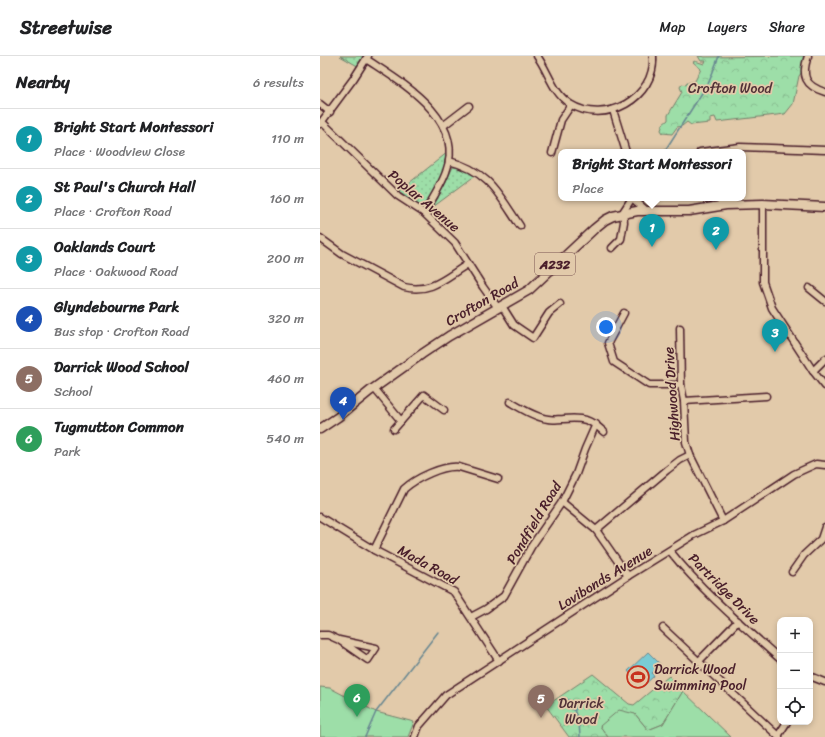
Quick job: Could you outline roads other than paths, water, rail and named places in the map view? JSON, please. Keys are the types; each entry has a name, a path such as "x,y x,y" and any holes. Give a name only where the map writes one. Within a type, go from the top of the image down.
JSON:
{"main road":[{"name":"Crofton Road","path":"320,429 374,388 449,336 529,290 605,220 623,214 637,212 689,211 726,205 763,204 825,206"}],"street":[{"path":"537,56 556,92 571,105 595,112 613,110 632,101 646,84 651,72 653,56"},
{"path":"808,56 804,68 805,76 808,82 815,89 825,92"},
{"path":"321,123 354,78 367,57 421,97 443,126 448,136 450,150 446,172 424,213"},
{"path":"320,104 330,112"},
{"path":"552,153 561,120 571,105"},
{"path":"443,126 469,106"},
{"path":"613,110 625,149"},
{"name":"Poplar Avenue","path":"321,123 398,196 424,213 455,243 468,264 514,325 533,338 549,313 560,304"},
{"path":"724,149 740,147 825,150"},
{"path":"449,161 463,164 475,170 485,178 520,226"},
{"path":"612,248 621,238 624,222 623,210 630,201"},
{"path":"635,201 648,211"},
{"path":"763,204 763,282 772,308 813,371 825,386"},
{"path":"320,238 342,254 404,287 413,289 431,287 468,264"},
{"path":"809,288 825,301"},
{"path":"624,313 608,343 614,362 649,385 681,385"},
{"name":"Highwood Drive","path":"680,328 681,385 684,401 686,442 690,455 723,521"},
{"path":"813,371 825,359"},
{"path":"374,388 401,421"},
{"path":"394,429 424,395 444,410"},
{"path":"684,401 766,396"},
{"path":"510,402 547,420 586,419 596,424 604,432"},
{"name":"Pondfield Road","path":"471,618 504,596 532,548 562,502 576,474 596,424"},
{"path":"596,530 667,470 680,460 690,455"},
{"name":"Lovibonds Avenue","path":"415,737 419,726 446,695 628,576 694,535 723,521 794,474 816,464 825,465"},
{"path":"374,550 404,489 411,483 452,466 498,479"},
{"path":"562,502 596,530 628,576"},
{"name":"Mada Road","path":"320,517 374,550 454,592 499,661"},
{"path":"792,572 804,555 821,539 825,527"},
{"name":"Partridge Drive","path":"670,551 683,567 738,621 777,656"},
{"path":"699,661 738,621"},
{"path":"663,628 778,737 785,725"},
{"path":"320,635 328,635 339,640 368,660 376,648 339,640"},
{"path":"813,677 825,682"}],"water":[{"path":"648,652 661,665 652,673 654,676 642,687 628,671"},
{"path":"563,698 571,702 576,710 572,710 564,702"}],"waterway":[{"path":"666,149 709,82 719,56"},
{"path":"365,737 376,712 438,632"},
{"path":"574,710 579,722 580,737"}],"place":[{"name":"Bright Start Montessori","path":"652,247"},
{"name":"St Paul's Church Hall","path":"716,250"},
{"name":"Oaklands Court","path":"775,352"},
{"name":"Glyndebourne Park","path":"343,420"},
{"name":"Darrick Wood Swimming Pool","path":"638,677"},
{"name":"Tugmutton Common","path":"357,717"},
{"name":"Darrick Wood School","path":"541,718"}],"park label":[{"name":"Crofton Wood","path":"730,88"},
{"name":"Darrick Wood","path":"581,712"}]}
